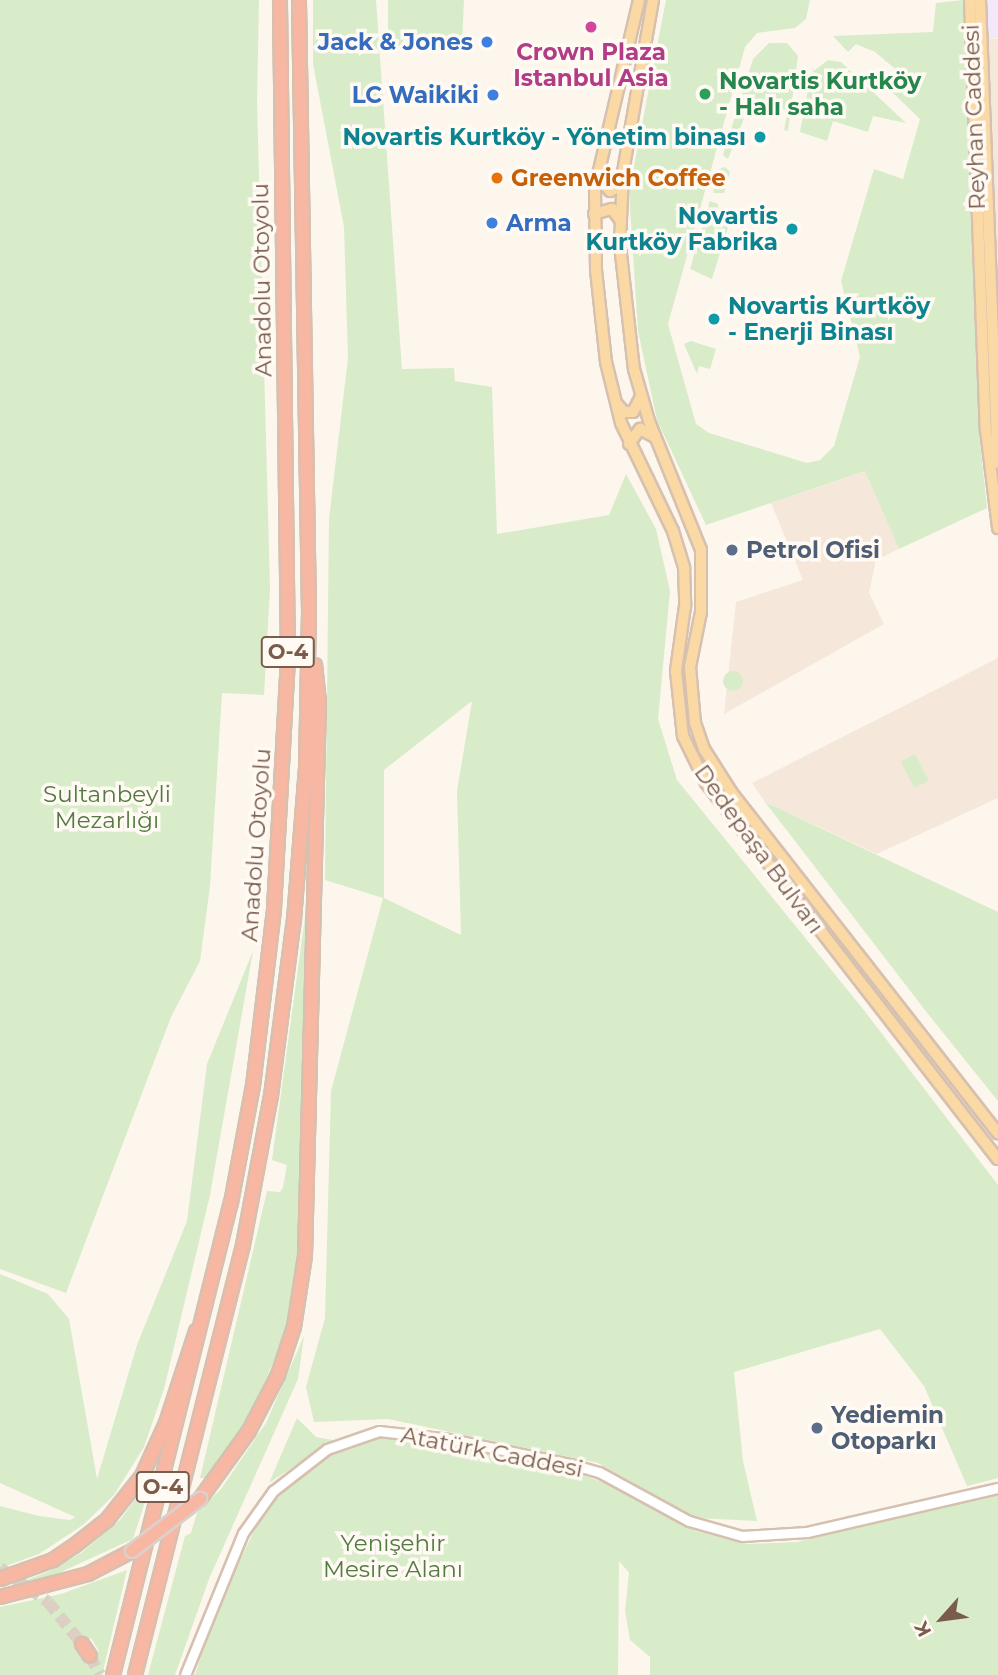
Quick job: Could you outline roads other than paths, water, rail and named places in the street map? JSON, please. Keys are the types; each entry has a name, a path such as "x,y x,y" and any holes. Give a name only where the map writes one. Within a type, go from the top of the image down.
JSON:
{"highway":[{"name":"Anadolu Otoyolu","path":"113,1675 210,1298 253,1086 282,808 288,540 280,0"},
{"name":"Anadolu Otoyolu","path":"135,1675 222,1336 271,1096 298,879 309,612 299,0"},
{"path":"0,1597 88,1574 132,1551 200,1499 249,1432 278,1375 294,1327 305,1256 319,702 309,612"},
{"path":"0,1579 53,1560 74,1546 107,1520 142,1476 166,1423 183,1360 210,1298"},
{"path":"82,1644 90,1656"}],"main road":[{"name":"Dedepaşa Bulvarı","path":"639,0 598,178 594,214 601,333 615,402 629,444 664,511 684,568 677,713 696,767 998,1159"},
{"name":"Dedepaşa Bulvarı","path":"653,0 622,185 621,221 628,332 641,396 701,550 701,612 690,667 691,697 704,749 732,793 998,1133"},
{"name":"Reyhan Caddesi","path":"980,0 998,463"},
{"name":"Reyhan Caddesi","path":"969,3 986,430 998,528"},
{"path":"598,178 610,191 622,185"},
{"path":"594,214 612,209 621,221"},
{"path":"615,402 624,412 633,412 641,396"},
{"path":"629,444 640,429 655,437"}],"street":[{"name":"Atatürk Caddesi","path":"185,1675 243,1533 273,1491 327,1449 379,1431 450,1439 599,1472 689,1521 742,1536 807,1532 998,1488"}],"tunnel":[{"path":"0,1568 48,1602 82,1644"},
{"path":"90,1656 100,1675"}],"place":[{"name":"Crown Plaza Istanbul Asia","path":"591,27"},
{"name":"Jack & Jones","path":"487,42"},
{"name":"Novartis Kurtköy - Halı saha","path":"705,94"},
{"name":"LC Waikiki","path":"493,95"},
{"name":"Novartis Kurtköy - Yönetim binası","path":"760,137"},
{"name":"Greenwich Coffee","path":"497,178"},
{"name":"Arma","path":"492,223"},
{"name":"Novartis Kurtköy Fabrika","path":"792,229"},
{"name":"Novartis Kurtköy - Enerji Binası","path":"714,319"},
{"name":"Petrol Ofisi","path":"732,550"},
{"name":"Yediemin Otoparkı","path":"817,1428"}],"park label":[{"name":"Sultanbeyli Mezarlığı","path":"107,807"},
{"name":"Yenişehir Mesire Alanı","path":"393,1556"}]}
